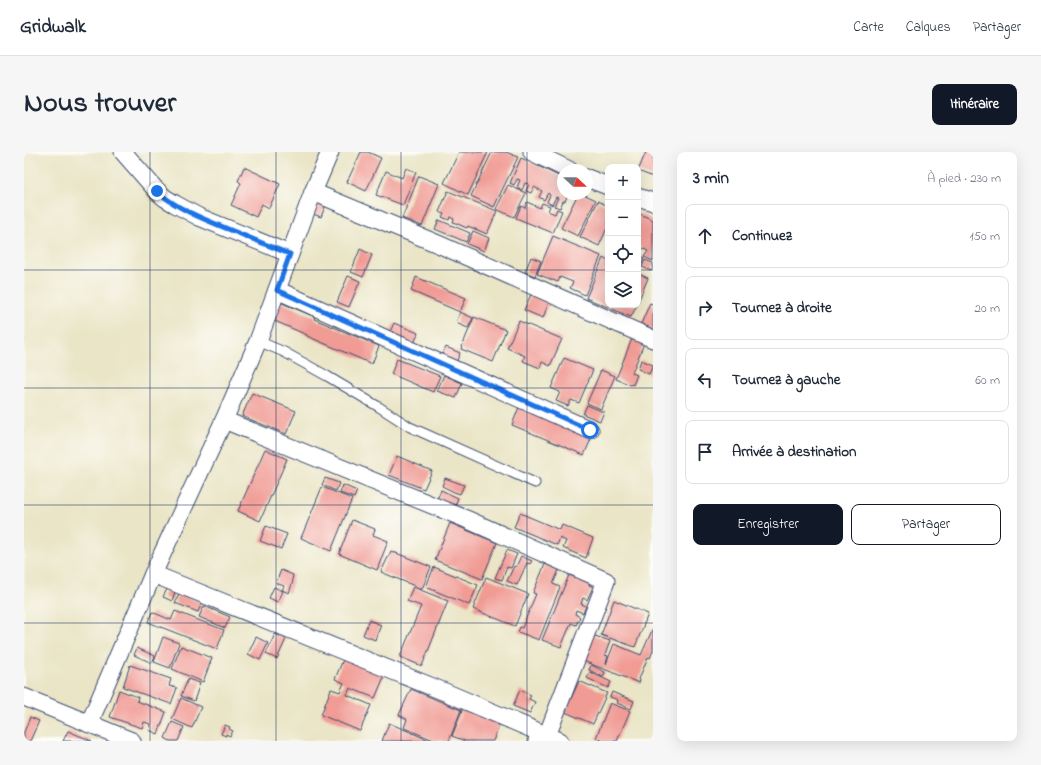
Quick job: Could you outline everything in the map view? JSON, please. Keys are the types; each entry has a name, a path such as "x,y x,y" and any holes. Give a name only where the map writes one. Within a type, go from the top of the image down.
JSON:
{"street":[{"path":"123,152 165,198 199,217 290,254"},
{"path":"89,724 153,574 224,420 258,341 313,192 330,152"},
{"path":"532,152 557,164"},
{"path":"593,180 605,185"},
{"path":"313,192 438,244 653,339"},
{"path":"641,198 653,202"},
{"path":"277,290 590,430"},
{"path":"153,574 445,692 548,739 606,581 466,520 224,420"},
{"path":"24,697 132,741"}],"lane":[{"path":"258,341 284,352 327,376 410,427 535,483"}],"building":[{"path":"361,152 368,152 381,158 366,191 347,182"},
{"path":"459,152 488,152 468,195 444,183"},
{"path":"492,152 506,152 518,157 494,207 471,196"},
{"path":"646,152 653,152 653,177 641,172 641,164"},
{"path":"521,158 557,175 557,198 552,205 547,202 550,195 548,193 544,200 539,197 542,191 534,187 531,193 526,191 529,184 525,183 522,190 517,187 520,180 517,179 514,185 510,183"},
{"path":"244,167 280,184 269,208 262,204 256,217 231,205 241,183 238,181"},
{"path":"406,168 416,172 403,205 376,195 386,171 402,178"},
{"path":"419,176 439,184 422,226 402,218"},
{"path":"508,185 526,193 514,217 496,209"},
{"path":"448,191 497,211 487,234 468,226 467,228 453,222 454,219 450,217 449,220 442,217 444,214 439,212"},
{"path":"318,199 327,202 321,217 313,214"},
{"path":"593,199 596,200 578,236 561,228 575,200 593,200"},
{"path":"557,200 565,200 563,201 560,208 554,206"},
{"path":"598,201 605,204 605,233 599,246 580,237"},
{"path":"527,202 540,208 542,203 550,206 548,211 555,214 557,209 562,211 553,233 516,218 521,206 525,208"},
{"path":"641,214 653,220 653,261 644,257 648,251 641,248"},
{"path":"439,220 470,233 466,242 435,229"},
{"path":"473,231 489,238 484,251 467,244"},
{"path":"553,236 601,256 585,295 570,288 573,282 560,277 558,282 537,274"},
{"path":"360,249 372,255 363,277 351,272"},
{"path":"641,256 644,258 641,266"},
{"path":"531,257 541,261 535,276 525,272"},
{"path":"603,258 605,259 605,306 586,298"},
{"path":"645,260 653,263 651,271 642,267"},
{"path":"641,275 648,278 641,295"},
{"path":"348,276 360,281 349,307 337,302"},
{"path":"416,277 466,298 460,312 411,291"},
{"path":"532,292 550,299 543,318 524,310"},
{"path":"275,300 315,317 314,319 379,346 372,364 268,318"},
{"path":"650,303 653,304 653,329 641,324"},
{"path":"610,308 636,308 631,317"},
{"path":"460,312 473,318 468,328 456,323"},
{"path":"474,317 506,330 493,362 461,349"},
{"path":"519,321 562,339 550,366 542,362 540,368 523,361 525,356 507,348"},
{"path":"394,323 418,333 414,344 389,334"},
{"path":"633,336 645,341 632,373 637,375 633,385 631,385 616,379"},
{"path":"446,347 460,353 456,363 441,356"},
{"path":"564,358 593,370 579,403 571,400 568,406 556,401 560,392 551,388"},
{"path":"397,359 440,376 433,392 391,374"},
{"path":"641,360 653,365 649,374 638,369"},
{"path":"601,370 615,376 601,409 587,403"},
{"path":"444,375 462,383 456,398 437,391"},
{"path":"252,393 296,411 286,434 242,416"},
{"path":"587,405 604,412 600,421 583,414"},
{"path":"519,407 592,437 584,455 512,425"},
{"path":"265,449 287,459 260,521 238,511"},
{"path":"397,456 432,471 424,489 389,475"},
{"path":"325,478 339,483 336,491 322,485"},
{"path":"445,478 464,485 460,494 442,486"},
{"path":"343,485 357,491 354,498 340,493"},
{"path":"322,487 352,499 331,551 301,538"},
{"path":"441,490 458,498 455,506 437,499"},
{"path":"520,513 560,530 562,525 593,538 586,558 563,548 566,541 560,538 557,545 514,527"},
{"path":"352,520 375,529 373,535 388,541 377,570 339,554"},
{"path":"450,523 497,543 482,579 435,560"},
{"path":"266,526 287,534 281,549 260,541"},
{"path":"507,550 517,554 511,568 507,567 502,580 495,578"},
{"path":"391,551 431,567 422,589 381,572"},
{"path":"521,556 532,561 530,564 527,563 517,585 507,581 514,566 516,567"},
{"path":"545,564 559,570 553,584 560,587 539,640 518,632 520,627 522,628 536,594 533,593"},
{"path":"434,567 478,585 469,605 426,587"},
{"path":"281,570 293,575 293,581 289,593 282,590 284,586 276,583"},
{"path":"569,575 590,583 589,585 593,587 587,600 583,598 581,604 586,606 583,613 576,610 575,614 580,617 576,625 571,623 561,647 542,640"},
{"path":"486,577 528,594 515,626 473,609"},
{"path":"274,587 283,591 278,602 269,598"},
{"path":"413,587 448,601 422,666 400,657 421,606 407,601"},
{"path":"167,589 175,592 172,601 163,597"},
{"path":"179,594 202,603 198,612 175,603"},
{"path":"614,600 648,614 635,647 601,635"},
{"path":"204,606 230,617 225,628 199,617"},
{"path":"175,611 224,630 217,649 148,622 152,612 171,620"},
{"path":"369,620 381,625 375,640 363,635"},
{"path":"653,628 653,651 650,658 648,657 639,679 639,683 583,661 592,635 610,641 605,655 608,656 606,664 614,644 641,655"},
{"path":"275,634 286,639 277,659 266,654"},
{"path":"163,637 179,643 170,668 154,662"},
{"path":"256,637 268,643 260,660 248,654"},
{"path":"181,646 212,658 203,682 172,669"},
{"path":"137,648 155,656 152,663 134,655"},
{"path":"345,655 386,672 375,698 350,688 347,695 371,705 360,731 321,715 331,689 340,692 344,683 335,679"},
{"path":"130,665 171,679 169,686 177,688 171,704 123,687"},
{"path":"591,665 605,672 603,677 589,670"},
{"path":"590,672 611,682 608,688 587,678"},
{"path":"188,679 200,683 194,701 181,696"},
{"path":"579,681 607,693 593,724 565,712"},
{"path":"411,689 461,710 449,741 436,741 404,728 407,719 399,715"},
{"path":"119,690 138,697 137,701 166,712 158,734 149,730 151,724 144,722 142,728 110,717"},
{"path":"520,690 531,695 529,699 535,702 530,713 513,706"},
{"path":"612,692 634,701 631,709 617,703 618,700 610,697"},
{"path":"181,698 201,707 192,728 172,719"},
{"path":"610,703 630,711 617,741 603,741 596,738"},
{"path":"463,708 500,722 493,741 465,741 452,736"},
{"path":"30,717 39,721 30,741 24,741 24,732"},
{"path":"172,722 184,727 178,741 170,741 165,738"},
{"path":"389,723 431,741 382,741"},
{"path":"225,725 230,727 229,729 233,731 230,736 221,734"},
{"path":"68,731 92,741 63,741"}],"route":[{"path":"157,191 165,198 199,217 290,254 277,290 590,430"}]}
